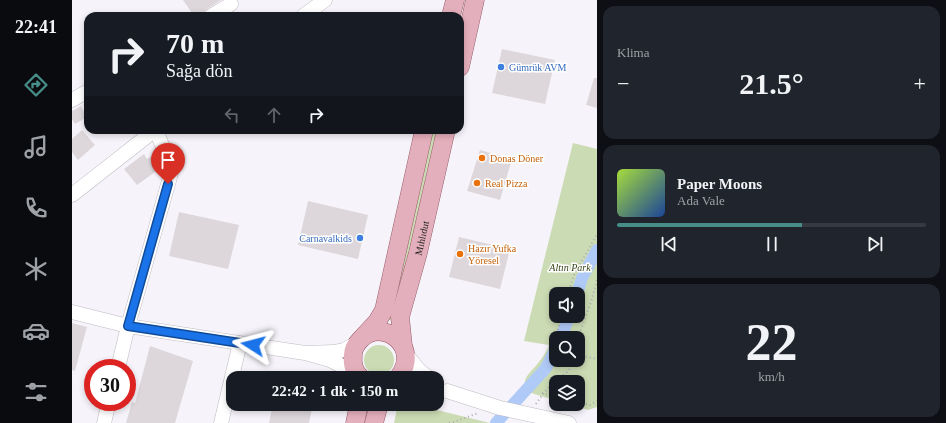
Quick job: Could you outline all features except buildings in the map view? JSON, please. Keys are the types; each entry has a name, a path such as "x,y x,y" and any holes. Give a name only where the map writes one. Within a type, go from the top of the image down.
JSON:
{"main road":[{"path":"452,12 455,0"},
{"path":"464,49 475,0"},
{"name":"Mıhlıdut","path":"360,340 377,322 384,310 423,134"},
{"name":"Mıhlıdut","path":"402,371 406,364 400,317 418,252 445,134"},
{"path":"356,371 352,360 353,351 360,340 372,333 381,331 398,338 405,350"},
{"path":"355,423 358,411"},
{"path":"374,423 377,411"}],"street":[{"path":"308,12 325,0"},
{"path":"217,12 230,4"},
{"path":"72,100 84,93"},
{"path":"72,195 150,134"},
{"path":"120,359 172,170 157,134"},
{"path":"72,312 128,326 305,353 330,360 350,371"},
{"path":"305,353 334,352 344,350 360,340"},
{"path":"221,423 240,343"},
{"path":"405,350 420,371"},
{"path":"444,388 495,406 569,423"},
{"path":"104,423 107,411"}],"path":[{"path":"570,287 574,275 597,234"},
{"path":"581,331 597,280"},
{"path":"585,356 597,359"},
{"path":"524,413 542,393 569,371 570,367"},
{"path":"542,393 549,395"},
{"path":"585,404 590,405 597,401"},
{"path":"448,423 476,415 495,406"}],"green space":[{"path":"429,134 438,134 394,321 384,319"},
{"name":"Altın Park","path":"573,143 597,149 597,407 588,410 585,409 585,375 549,375 549,398 527,391 525,385 526,378 536,366 549,345 524,341"},
{"path":"373,346 385,346 390,349 393,354 393,366 390,371 368,371 365,366 365,354 368,349"},
{"path":"397,411 441,411 490,423 394,423"}],"waterway":[{"path":"579,287 582,278 597,250"},
{"path":"564,331 566,323"},
{"path":"496,423 546,368 549,362"}],"place":[{"name":"Gümrük AVM","path":"501,67"},
{"name":"Donas Döner","path":"482,158"},
{"name":"Real Pizza","path":"477,183"},
{"name":"Carnavalkids","path":"360,238"},
{"name":"Hazır Yufka Yöresel","path":"460,254"}],"route":[{"path":"168,184 128,326 253,345"}]}
